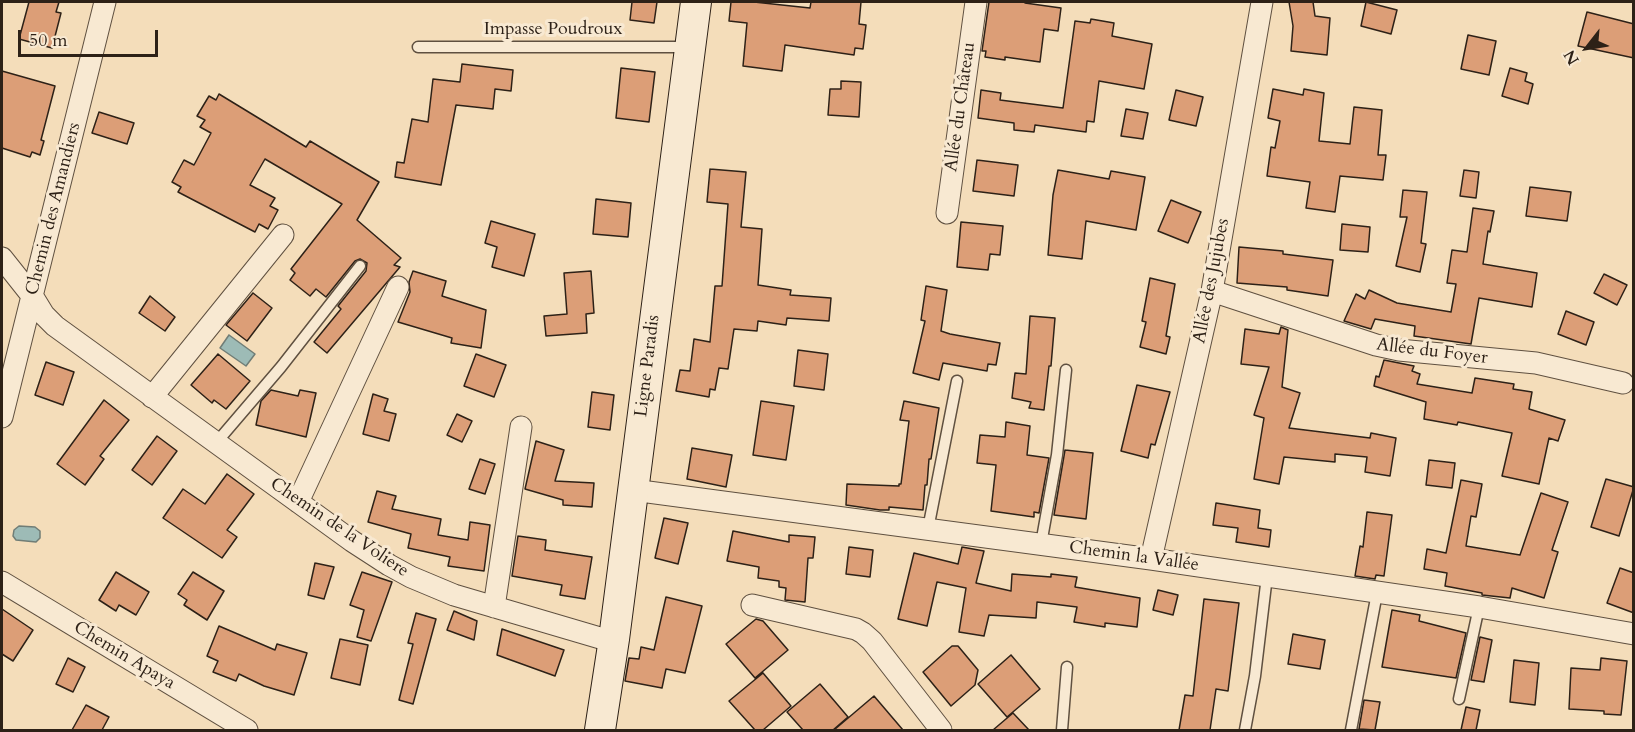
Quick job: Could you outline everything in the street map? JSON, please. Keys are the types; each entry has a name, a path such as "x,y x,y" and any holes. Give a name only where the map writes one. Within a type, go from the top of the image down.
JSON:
{"main road":[{"name":"Ligne Paradis","path":"600,730 614,639 696,2"}],"street":[{"name":"Chemin des Amandiers","path":"2,417 105,2"},
{"name":"Allée du Château","path":"947,213 976,2"},
{"name":"Allée des Jujubes","path":"1151,559 1212,291 1262,2"},
{"path":"152,397 283,235"},
{"name":"Chemin de la Voliere","path":"2,258 54,326 352,541 411,577 454,596 600,638 614,639"},
{"path":"298,502 398,287"},
{"name":"Allée du Foyer","path":"1212,291 1376,345 1399,350 1536,363 1623,383"},
{"path":"494,607 521,427"},
{"name":"Chemin la Vallée","path":"633,490 1151,559 1479,607 1634,634"},
{"name":"Chemin Apaya","path":"2,582 247,730"},
{"path":"752,605 856,629 863,633 872,641 941,730"}],"lane":[{"name":"Impasse Poudroux","path":"418,47 689,47"},
{"path":"216,443 281,367 360,266"},
{"path":"1041,544 1057,455 1066,370"},
{"path":"928,530 957,381"},
{"path":"1245,730 1255,676 1267,576"},
{"path":"1351,730 1377,593"},
{"path":"1459,699 1479,607"},
{"path":"1062,730 1068,667"}],"water":[{"path":"229,335 255,354 246,366 220,348"},
{"path":"19,526 35,527 40,531 40,538 36,542 16,540 13,536 14,530"}],"building":[{"path":"29,2 59,2 56,12 61,13 52,48 19,39"},
{"path":"632,2 657,2 654,23 630,20"},
{"path":"731,2 810,8 811,2 861,2 859,24 866,25 863,49 855,48 854,55 785,45 782,71 743,66 747,23 729,21"},
{"path":"989,2 1025,2 1061,8 1058,31 1044,29 1040,62 1005,57 1005,60 985,57 986,51 982,51"},
{"path":"1289,2 1313,2 1315,16 1330,18 1327,55 1291,51 1293,26"},
{"path":"1366,2 1397,10 1391,34 1361,26"},
{"path":"1587,12 1634,24 1634,58 1578,46"},
{"path":"1091,19 1114,23 1112,36 1152,44 1144,89 1099,81 1094,122 1087,121 1086,132 1035,125 1034,132 1014,130 1014,123 978,118 981,90 1001,93 1000,100 1063,108 1075,21 1090,23"},
{"path":"1468,35 1496,41 1489,75 1461,69"},
{"path":"462,64 513,70 511,91 495,89 493,109 456,105 441,185 395,177 397,162 404,163 412,119 428,122 433,79 460,82"},
{"path":"621,68 655,72 649,122 616,118"},
{"path":"1510,68 1527,73 1525,81 1533,84 1528,104 1502,96"},
{"path":"2,71 55,86 41,140 44,141 40,155 32,152 30,157 2,148"},
{"path":"841,81 861,82 859,117 828,115 830,89 841,89"},
{"path":"1273,89 1303,95 1304,89 1324,93 1319,141 1350,144 1354,107 1382,110 1378,155 1386,155 1383,180 1340,176 1335,212 1306,208 1310,182 1267,176 1271,147 1275,148 1280,121 1268,118"},
{"path":"1176,90 1203,97 1196,126 1169,120"},
{"path":"219,94 306,147 310,141 379,182 357,220 401,258 394,265 400,267 327,353 314,342 341,309 338,306 366,271 367,263 360,259 355,261 326,297 316,289 310,296 290,280 295,273 291,269 342,204 265,159 250,185 275,198 270,206 278,210 268,229 259,224 255,232 178,192 181,187 172,182 184,160 194,165 211,133 200,127 205,120 197,116 209,96 216,100"},
{"path":"1126,109 1148,113 1143,139 1121,136"},
{"path":"99,112 134,123 127,144 92,133"},
{"path":"977,160 1018,165 1014,196 973,191"},
{"path":"710,169 746,172 741,227 762,229 758,285 791,290 790,295 831,298 829,321 787,318 786,325 758,321 757,331 734,329 728,369 719,368 715,390 710,389 709,397 676,391 680,370 690,371 694,339 710,342 715,286 722,286 728,204 707,202"},
{"path":"1058,170 1109,179 1111,171 1145,177 1136,230 1086,221 1082,259 1048,255 1053,195"},
{"path":"1464,170 1479,172 1476,198 1460,196"},
{"path":"1530,187 1571,192 1567,221 1526,216"},
{"path":"1403,190 1427,192 1421,243 1426,244 1420,272 1396,266 1407,217 1400,217"},
{"path":"596,199 631,203 628,237 593,234"},
{"path":"1171,200 1201,212 1188,243 1158,231"},
{"path":"1473,208 1494,211 1490,232 1488,231 1483,264 1537,273 1532,307 1479,298 1471,344 1414,336 1415,326 1375,319 1371,329 1344,321 1356,294 1365,299 1369,290 1397,303 1451,312 1456,284 1447,283 1452,250 1467,252"},
{"path":"491,221 535,234 524,276 492,267 497,247 485,243"},
{"path":"961,222 1003,226 1000,255 990,254 988,270 957,267"},
{"path":"1342,224 1370,227 1368,252 1340,250"},
{"path":"1239,247 1283,251 1283,254 1333,260 1328,296 1287,290 1287,287 1237,283"},
{"path":"413,271 446,281 442,296 486,310 481,348 451,343 452,338 398,322 410,292 409,282"},
{"path":"591,271 594,313 586,314 587,333 546,336 544,316 567,314 564,273"},
{"path":"1604,274 1627,285 1617,305 1594,293"},
{"path":"1150,278 1175,284 1166,336 1170,337 1166,354 1140,347 1146,322 1142,321"},
{"path":"926,286 947,290 941,331 1000,343 996,365 988,364 987,371 943,363 939,380 913,373 925,321 921,320"},
{"path":"253,293 272,308 247,341 226,325"},
{"path":"150,296 175,317 165,331 139,313"},
{"path":"1566,311 1594,322 1586,345 1558,334"},
{"path":"1030,316 1055,318 1044,410 1029,408 1031,402 1012,398 1015,373 1026,374"},
{"path":"1281,327 1288,330 1282,387 1300,393 1289,428 1370,438 1371,433 1396,438 1390,476 1365,472 1367,457 1335,454 1335,462 1284,457 1279,484 1254,479 1264,418 1254,415 1269,367 1241,364 1245,329 1279,334"},
{"path":"798,350 828,354 824,390 794,386"},
{"path":"218,354 250,381 226,409 214,400 212,403 191,385"},
{"path":"476,354 506,365 494,397 464,386"},
{"path":"1384,360 1414,366 1412,371 1420,374 1417,384 1472,393 1475,378 1514,384 1513,389 1532,392 1529,409 1565,420 1558,441 1549,438 1539,484 1502,476 1512,433 1458,422 1457,425 1424,419 1426,402 1374,386"},
{"path":"46,362 74,372 63,405 35,395"},
{"path":"1137,385 1170,392 1155,445 1151,444 1148,458 1121,451"},
{"path":"271,390 298,396 300,390 316,393 306,437 256,425 261,401"},
{"path":"592,392 614,395 610,430 588,427"},
{"path":"373,394 388,399 384,411 396,414 389,441 363,434"},
{"path":"104,400 129,420 100,456 104,459 85,485 57,464"},
{"path":"761,401 794,406 786,460 753,455"},
{"path":"904,401 939,408 931,459 929,459 923,510 889,507 889,510 880,510 846,505 847,484 899,486 901,484 909,421 900,420"},
{"path":"457,414 472,421 462,442 447,435"},
{"path":"1006,422 1030,426 1027,455 1049,458 1039,513 1034,512 1034,517 991,511 996,465 977,463 980,435 1005,437"},
{"path":"157,436 177,451 152,485 132,470"},
{"path":"536,441 564,450 555,481 594,483 592,507 563,505 563,500 525,489"},
{"path":"692,448 732,455 726,487 687,479"},
{"path":"1065,450 1093,453 1086,519 1054,515"},
{"path":"480,459 495,464 485,494 469,489"},
{"path":"1429,460 1455,463 1452,488 1426,485"},
{"path":"227,474 254,494 227,530 237,537 222,558 163,518 183,489 205,504"},
{"path":"1606,479 1634,487 1619,536 1591,527"},
{"path":"1461,480 1482,484 1476,517 1471,516 1466,546 1520,555 1541,493 1568,502 1552,550 1558,552 1544,598 1512,588 1510,598 1482,595 1482,593 1445,586 1447,573 1424,569 1427,549 1446,553"},
{"path":"377,491 396,496 392,509 441,519 438,535 468,540 470,522 490,525 484,571 448,566 450,557 408,548 411,534 368,522"},
{"path":"1216,503 1260,510 1258,528 1271,530 1269,547 1236,542 1238,528 1213,525"},
{"path":"1367,512 1392,515 1384,576 1376,575 1375,579 1355,576 1360,546 1363,547"},
{"path":"664,518 688,523 678,564 655,558"},
{"path":"733,531 789,542 789,535 815,537 813,558 808,558 805,602 785,600 786,588 779,587 779,581 758,578 759,567 727,561"},
{"path":"518,536 546,540 545,550 592,557 585,599 560,595 562,585 512,576"},
{"path":"849,547 873,550 870,577 846,574"},
{"path":"962,547 984,551 976,583 1011,591 1012,574 1051,577 1051,574 1077,577 1075,587 1140,598 1137,627 1105,623 1105,627 1074,622 1077,607 1037,602 1036,618 989,615 984,636 959,632 966,588 937,582 927,626 898,619 914,553 958,564"},
{"path":"315,563 334,567 324,599 308,595"},
{"path":"1620,568 1634,573 1634,613 1607,603"},
{"path":"116,572 149,592 136,615 119,605 116,611 99,600"},
{"path":"193,572 224,591 207,620 184,605 187,600 178,594"},
{"path":"362,572 392,582 371,641 357,637 364,610 350,605"},
{"path":"1158,590 1178,595 1173,615 1153,610"},
{"path":"666,597 702,606 685,673 666,669 662,688 625,681 629,658 639,659 641,647 654,650"},
{"path":"1204,599 1239,603 1228,691 1216,689 1210,730 1179,730 1185,695 1193,696"},
{"path":"2,609 33,630 13,661 2,654"},
{"path":"1392,610 1420,615 1419,621 1466,633 1456,678 1382,667"},
{"path":"454,611 477,621 474,640 447,630"},
{"path":"416,613 436,619 413,704 399,700 413,644 408,643"},
{"path":"756,619 763,621 788,650 755,678 726,644"},
{"path":"219,626 275,650 277,644 307,653 294,695 264,686 239,674 236,681 213,672 218,661 207,656"},
{"path":"502,629 564,650 555,676 497,655"},
{"path":"1293,634 1325,640 1320,669 1288,664"},
{"path":"1480,637 1492,640 1484,682 1471,680"},
{"path":"340,639 368,645 360,685 331,678"},
{"path":"952,646 958,646 978,670 975,685 951,706 923,672"},
{"path":"1011,655 1040,689 1007,717 978,684"},
{"path":"68,658 85,667 73,692 56,684"},
{"path":"1601,658 1627,661 1621,715 1604,714 1604,711 1569,709 1571,668 1600,670"},
{"path":"1514,660 1539,663 1535,705 1510,702"},
{"path":"763,673 791,706 763,730 755,730 729,701"},
{"path":"820,684 848,717 833,730 803,730 787,712"},
{"path":"874,696 903,730 834,730"},
{"path":"1364,700 1380,702 1375,730 1359,729"},
{"path":"86,705 109,717 102,730 72,730"},
{"path":"1466,707 1480,710 1476,730 1461,730"},
{"path":"1013,713 1029,730 993,730"}]}
